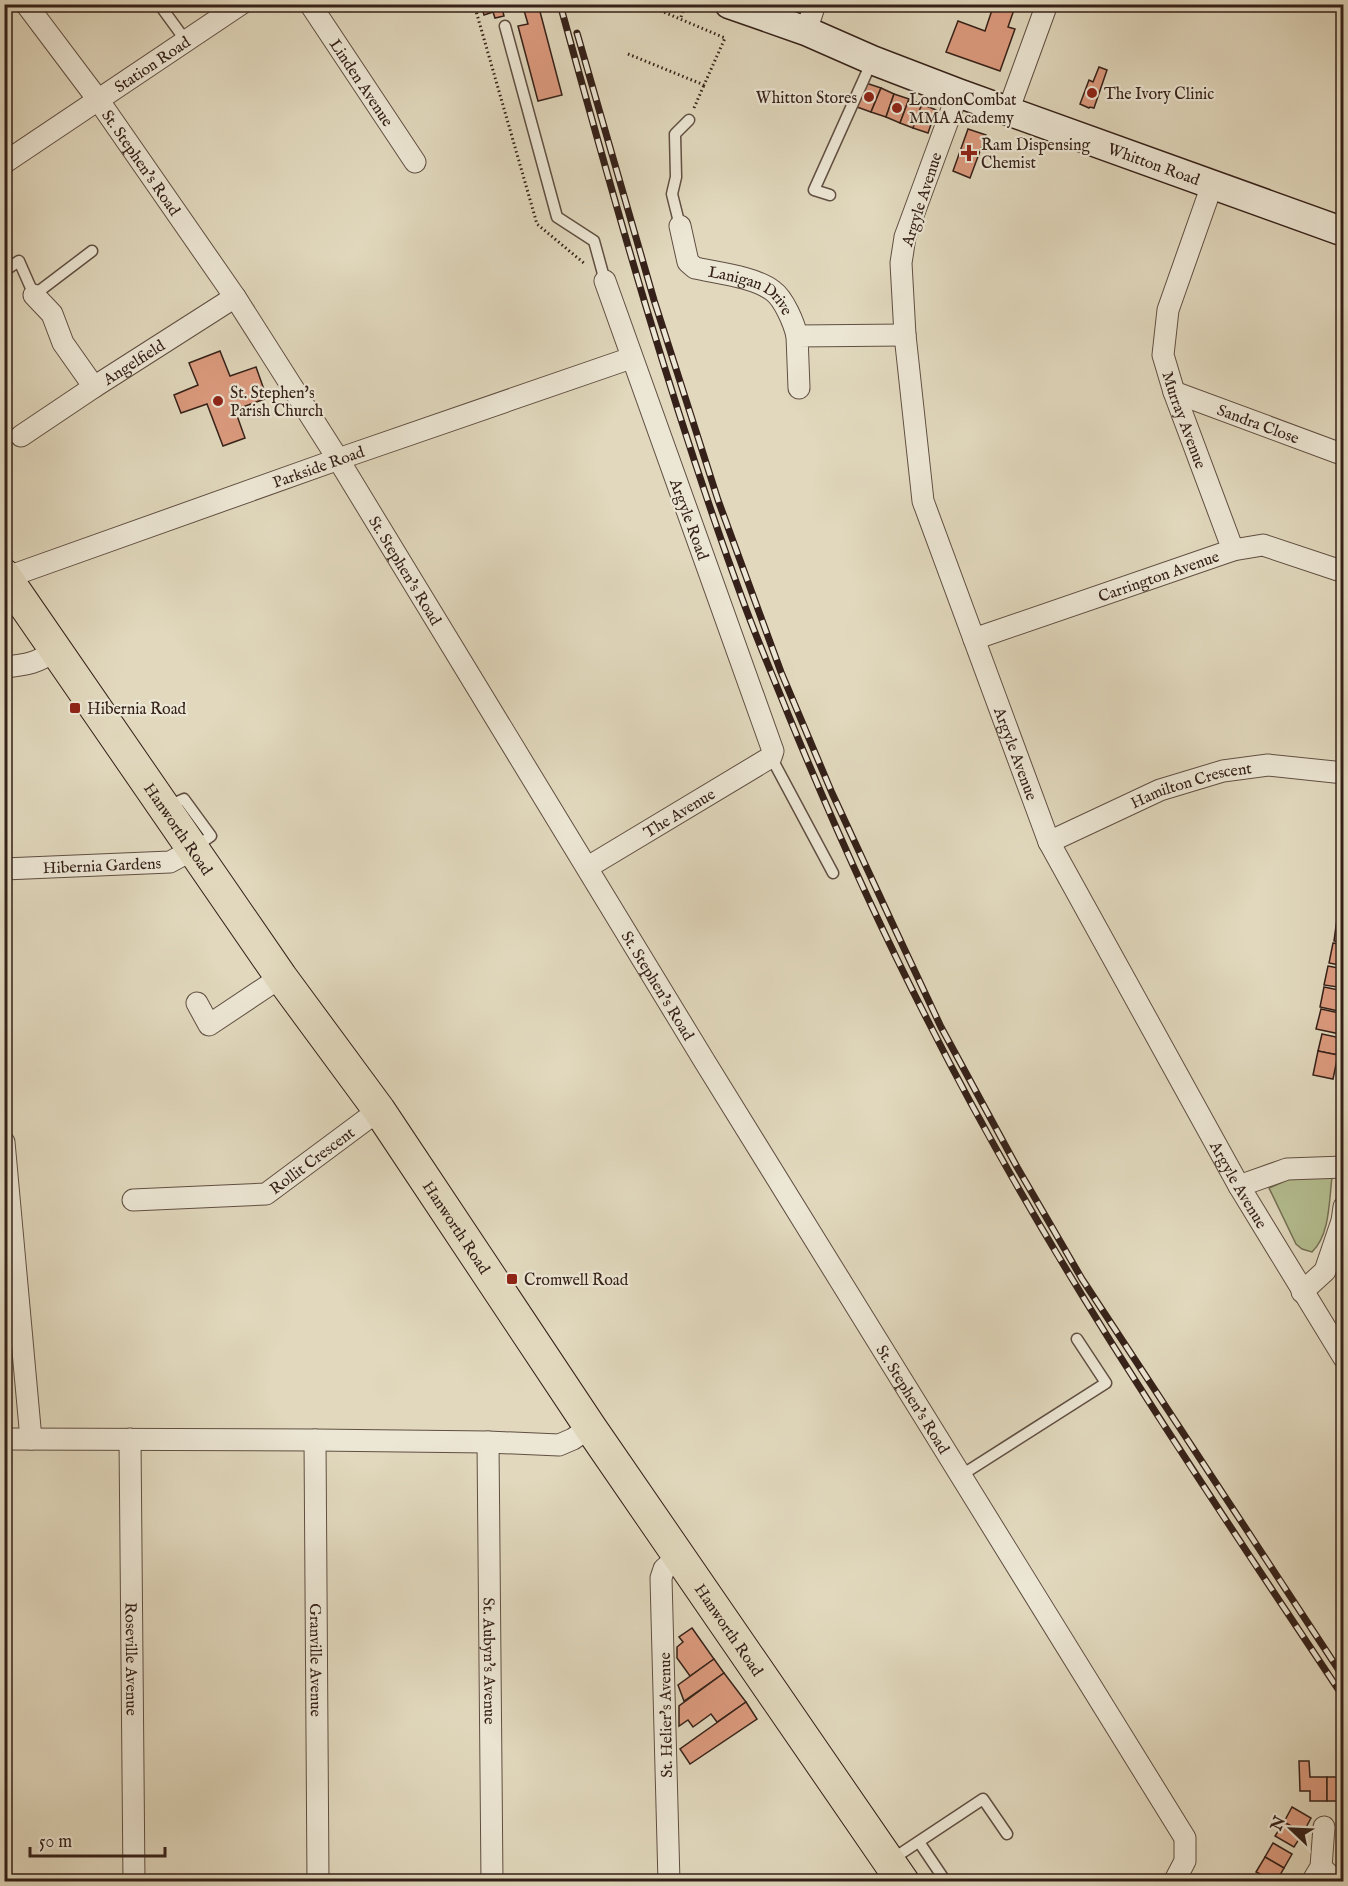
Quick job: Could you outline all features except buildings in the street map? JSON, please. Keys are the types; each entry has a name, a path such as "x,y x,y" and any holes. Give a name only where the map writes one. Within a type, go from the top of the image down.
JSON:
{"main road":[{"name":"Whitton Road","path":"729,4 812,11 872,60 1344,232"},
{"name":"Hanworth Road","path":"5,576 281,977 379,1110 590,1427 896,1871"}],"street":[{"name":"St. Stephen's Road","path":"26,4 99,101 235,297 338,459 711,1072 1185,1838 1185,1861 1174,1881"},
{"name":"Station Road","path":"4,163 241,4"},
{"name":"Linden Avenue","path":"310,4 415,162"},
{"path":"1008,111 1047,4"},
{"name":"Argyle Avenue","path":"958,93 904,237 902,263 905,335 923,501 1049,842 1239,1186 1344,1358"},
{"name":"Murray Avenue","path":"1212,185 1168,310 1163,355 1174,392 1233,550"},
{"name":"Lanigan Drive","path":"680,226 688,262 695,268 759,283 775,292 794,321 797,336 799,388"},
{"name":"Argyle Road","path":"605,281 773,751 771,757"},
{"name":"Angelfield","path":"34,295 52,314 63,343 94,387 235,297"},
{"name":"Lanigan Drive","path":"797,336 905,335"},
{"name":"Parkside Road","path":"5,576 631,358"},
{"path":"21,436 94,387"},
{"name":"Sandra Close","path":"1174,392 1344,454"},
{"name":"Carrington Avenue","path":"974,639 1233,550 1263,545 1344,572"},
{"path":"4,667 27,665 41,660 57,649"},
{"name":"The Avenue","path":"588,867 771,757"},
{"name":"Hamilton Crescent","path":"1049,842 1160,790 1223,771 1268,765 1344,773"},
{"name":"Hibernia Gardens","path":"4,869 170,862 194,849"},
{"path":"197,1003 209,1025 281,977"},
{"name":"Rollit Crescent","path":"133,1200 266,1194 379,1110"},
{"path":"4,1142 31,1439"},
{"path":"1239,1186 1287,1169 1344,1167"},
{"path":"1302,1292 1325,1271 1342,1221 1344,1207"},
{"path":"4,1439 315,1440 559,1445 573,1439 590,1427"},
{"name":"Roseville Avenue","path":"130,1439 134,1881"},
{"name":"Granville Avenue","path":"315,1440 318,1881"},
{"name":"St. Aubyn's Avenue","path":"488,1442 492,1881"},
{"name":"St. Helier's Avenue","path":"669,1881 661,1578 664,1569 679,1556"},
{"path":"1323,1877 1324,1827"}],"lane":[{"path":"159,4 186,41"},
{"path":"505,26 557,217 594,241 605,281"},
{"path":"830,195 814,190 872,60"},
{"path":"680,226 672,194 676,177 675,134 689,120"},
{"path":"4,271 19,261 34,295 92,251"},
{"path":"771,757 834,873"},
{"path":"960,1476 1106,1383 1077,1339"},
{"path":"896,1871 919,1842 982,1798 1007,1834"},
{"path":"919,1842 946,1881"}],"path":[{"path":"680,18 685,4"},
{"path":"647,5 725,38 689,120"},
{"path":"628,54 704,85"}],"green space":[{"path":"1294,1177 1332,1177 1325,1227 1318,1245 1312,1252 1296,1244 1269,1188"}],"railway":[{"path":"560,4 647,309 719,535 788,714 873,909 975,1111 1074,1282 1180,1450 1344,1698"},
{"path":"577,33 654,300 718,500 781,672 832,793 895,929 941,1027 1017,1167 1082,1279 1344,1678"}],"place":[{"name":"The Ivory Clinic","path":"1092,93"},
{"name":"Whitton Stores","path":"869,97"},
{"name":"LondonCombat MMA Academy","path":"897,108"},
{"name":"Ram Dispensing Chemist","path":"969,153"},
{"name":"St. Stephen's Parish Church","path":"218,401"},
{"name":"Hibernia Road","path":"75,708"},
{"name":"Cromwell Road","path":"512,1279"}]}
